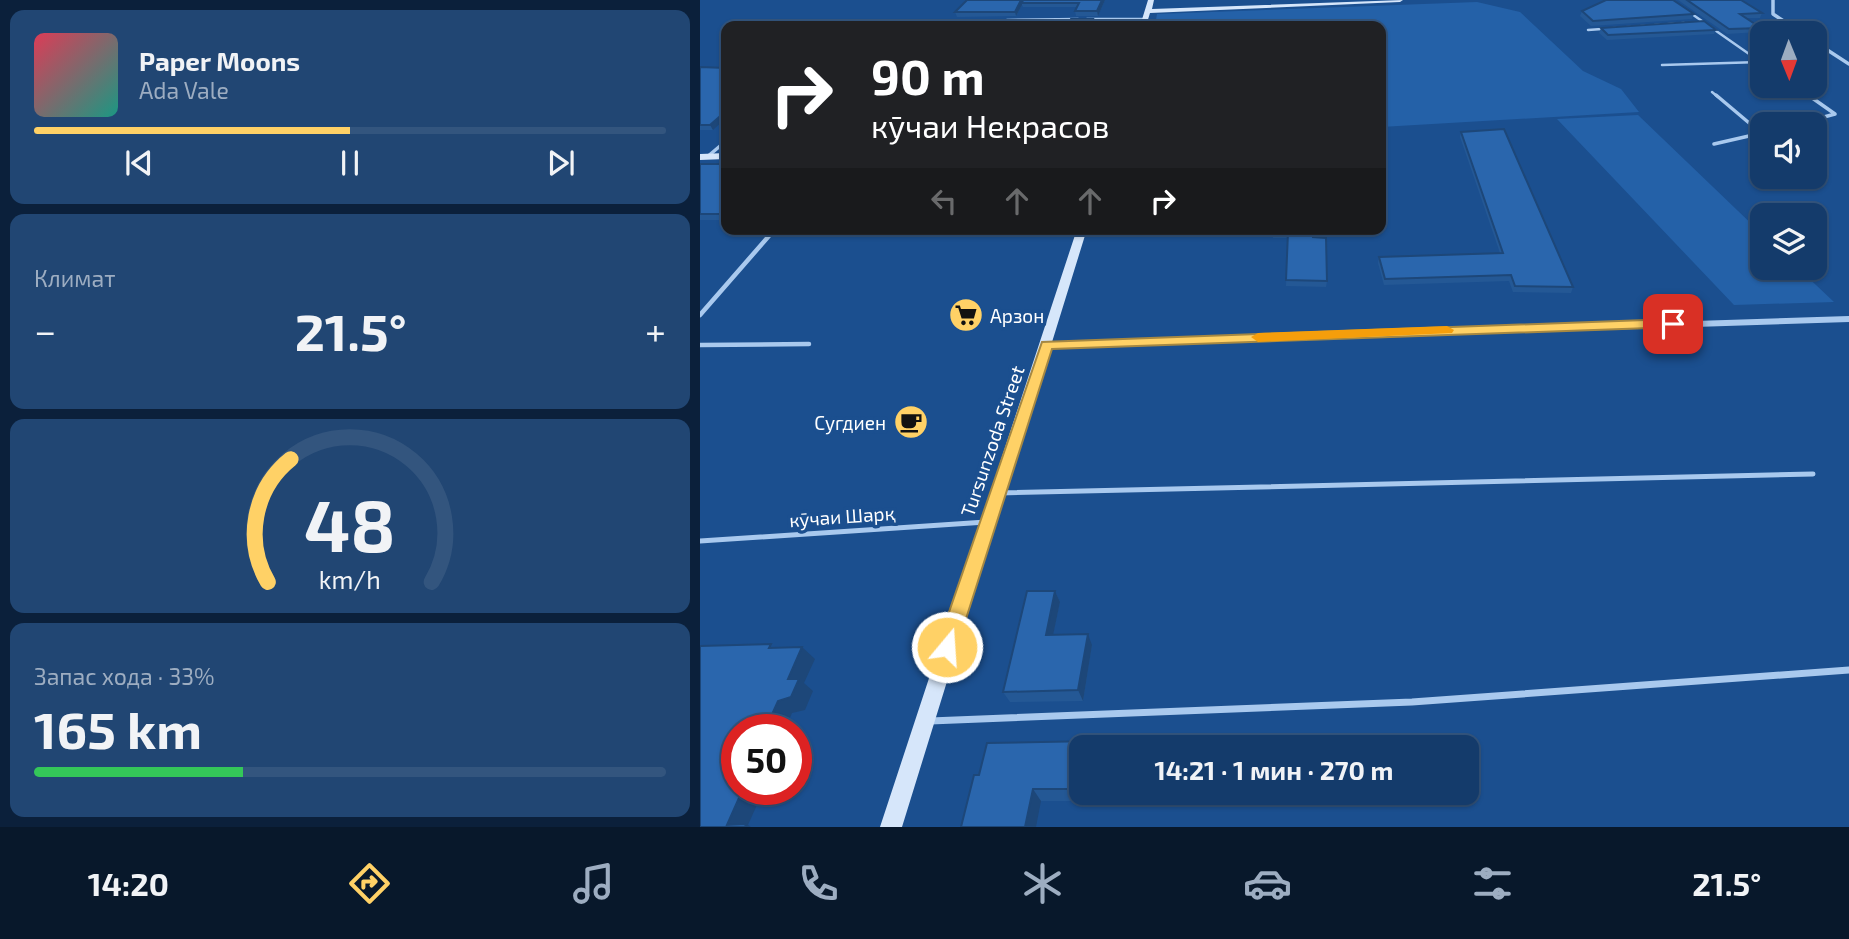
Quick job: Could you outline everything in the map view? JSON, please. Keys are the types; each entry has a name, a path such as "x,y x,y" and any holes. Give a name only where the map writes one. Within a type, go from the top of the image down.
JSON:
{"main road":[{"path":"1151,0 1145,19 1304,2 1400,0"},
{"path":"703,157 721,156"},
{"name":"Tursunzoda Street","path":"891,827 1080,235"}],"street":[{"path":"1773,0 1773,14 1784,21"},
{"path":"1827,50 1849,65"},
{"path":"1047,345 1849,318"}],"lane":[{"path":"1683,7 1750,54"},
{"path":"999,20 1145,19"},
{"path":"908,21 957,20"},
{"path":"1588,30 1705,22"},
{"path":"1662,65 1750,62"},
{"path":"1712,92 1750,124"},
{"path":"1812,98 1835,114 1827,116"},
{"path":"1714,144 1750,136"},
{"path":"703,157 721,144"},
{"path":"700,315 770,235"},
{"path":"700,345 810,344"},
{"path":"996,493 1813,474"},
{"name":"кӯчаи Шарқ","path":"700,541 986,523"},
{"path":"924,722 1412,702 1849,670"}],"shaded area":[{"path":"1477,2 1520,12 1583,71 1621,89 1639,112 1386,127 1386,21 1156,21 1157,14"},
{"path":"1638,115 1750,222 1750,280 1811,280 1834,302 1734,305 1557,119"}],"building":[{"path":"967,0 1021,0 1015,12 955,12"},
{"path":"1023,0 1102,0 1097,11 1075,11 1079,3 1022,3"},
{"path":"1606,0 1673,0 1694,14 1593,21 1582,11"},
{"path":"1687,0 1741,0 1762,13 1740,14 1750,21 1750,28 1729,29"},
{"path":"1071,19 1093,19 1092,21 1070,21"},
{"path":"948,20 1011,20 1010,21"},
{"path":"1704,21 1716,30 1608,35 1601,28"},
{"path":"700,67 721,68 721,115 710,125 700,125"},
{"path":"1504,129 1573,287 1515,286 1511,275 1385,279 1379,257 1503,253 1461,132"},
{"path":"700,164 721,164 721,214 700,214"},
{"path":"1288,235 1326,238 1327,281 1286,280"},
{"path":"1027,591 1055,591 1046,635 1088,634 1078,690 1003,692"},
{"path":"771,644 769,648 802,647 788,679 799,679 791,697 778,701 772,714 721,714 721,805 736,805 727,825 746,824 745,827 700,827 700,646"},
{"path":"1069,741 1069,789 1033,789 1025,827 961,827 974,775 979,775 987,743"}],"slow traffic":[{"path":"1258,337 1447,330"}],"place":[{"name":"Арзон","path":"966,315"},
{"name":"Сугдиен","path":"911,422"}],"route":[{"path":"947,647 1047,345 1673,324"}]}
